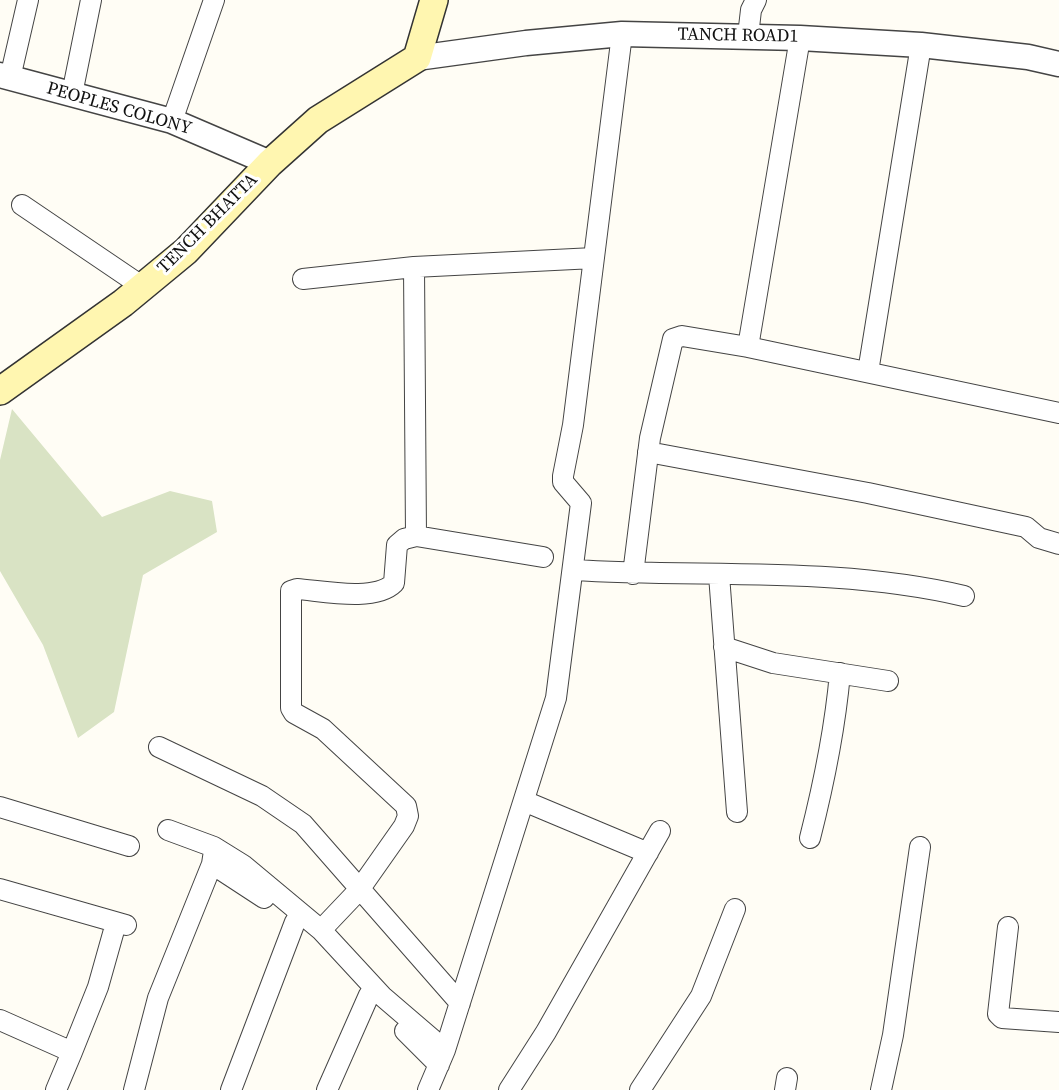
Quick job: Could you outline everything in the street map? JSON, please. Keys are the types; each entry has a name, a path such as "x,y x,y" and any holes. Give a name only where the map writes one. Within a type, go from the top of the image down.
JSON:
{"main road":[{"path":"417,58 434,0"},
{"name":"TENCH BHATTA","path":"0,391 47,360 186,251 270,163 318,120 417,58"}],"street":[{"path":"5,76 28,0"},
{"path":"72,94 91,0"},
{"path":"172,121 214,0"},
{"path":"748,36 751,10 756,0"},
{"path":"428,1090 460,1003 556,698 581,503 563,482 563,476 573,425 622,34"},
{"name":"TANCH ROAD1","path":"417,58 526,43 622,34 748,36 921,45 1028,57 1059,64"},
{"path":"748,347 800,38"},
{"path":"868,372 921,45"},
{"name":"PEOPLES COLONY","path":"5,76 172,121 270,163"},
{"path":"22,205 143,287"},
{"path":"303,279 414,267 594,258"},
{"path":"414,267 416,536"},
{"path":"633,574 648,452 673,339 682,336 748,347 1059,413"},
{"path":"648,452 868,493 1026,527 1039,538 1059,544"},
{"path":"321,930 359,890 404,826 408,816 406,806 323,729 294,713 291,708 291,591 297,589 358,594 387,590 394,583 397,545 404,539 416,536 543,557"},
{"path":"573,570 633,574 829,576 928,588 964,596"},
{"path":"719,575 737,812"},
{"path":"724,647 773,663 888,681"},
{"path":"810,838 824,781 837,710 840,673"},
{"path":"159,747 262,796 303,824 460,1003"},
{"path":"524,801 648,853"},
{"path":"0,807 129,846"},
{"path":"168,830 213,856 295,922 369,995 442,1057"},
{"path":"509,1090 546,1032 660,831"},
{"path":"881,1090 893,1035 920,847"},
{"path":"213,856 243,865 321,930 442,1057"},
{"path":"134,1090 158,998 213,856"},
{"path":"0,889 121,924 56,1090"},
{"path":"640,1090 701,996 735,909"},
{"path":"231,1090 295,922"},
{"path":"1008,927 998,1014 1002,1018 1059,1022"},
{"path":"327,1090 369,995"},
{"path":"0,1020 72,1052"}],"green space":[{"path":"12,409 102,517 170,491 212,501 217,532 143,575 114,712 78,738 43,645 0,571 0,460"}]}
